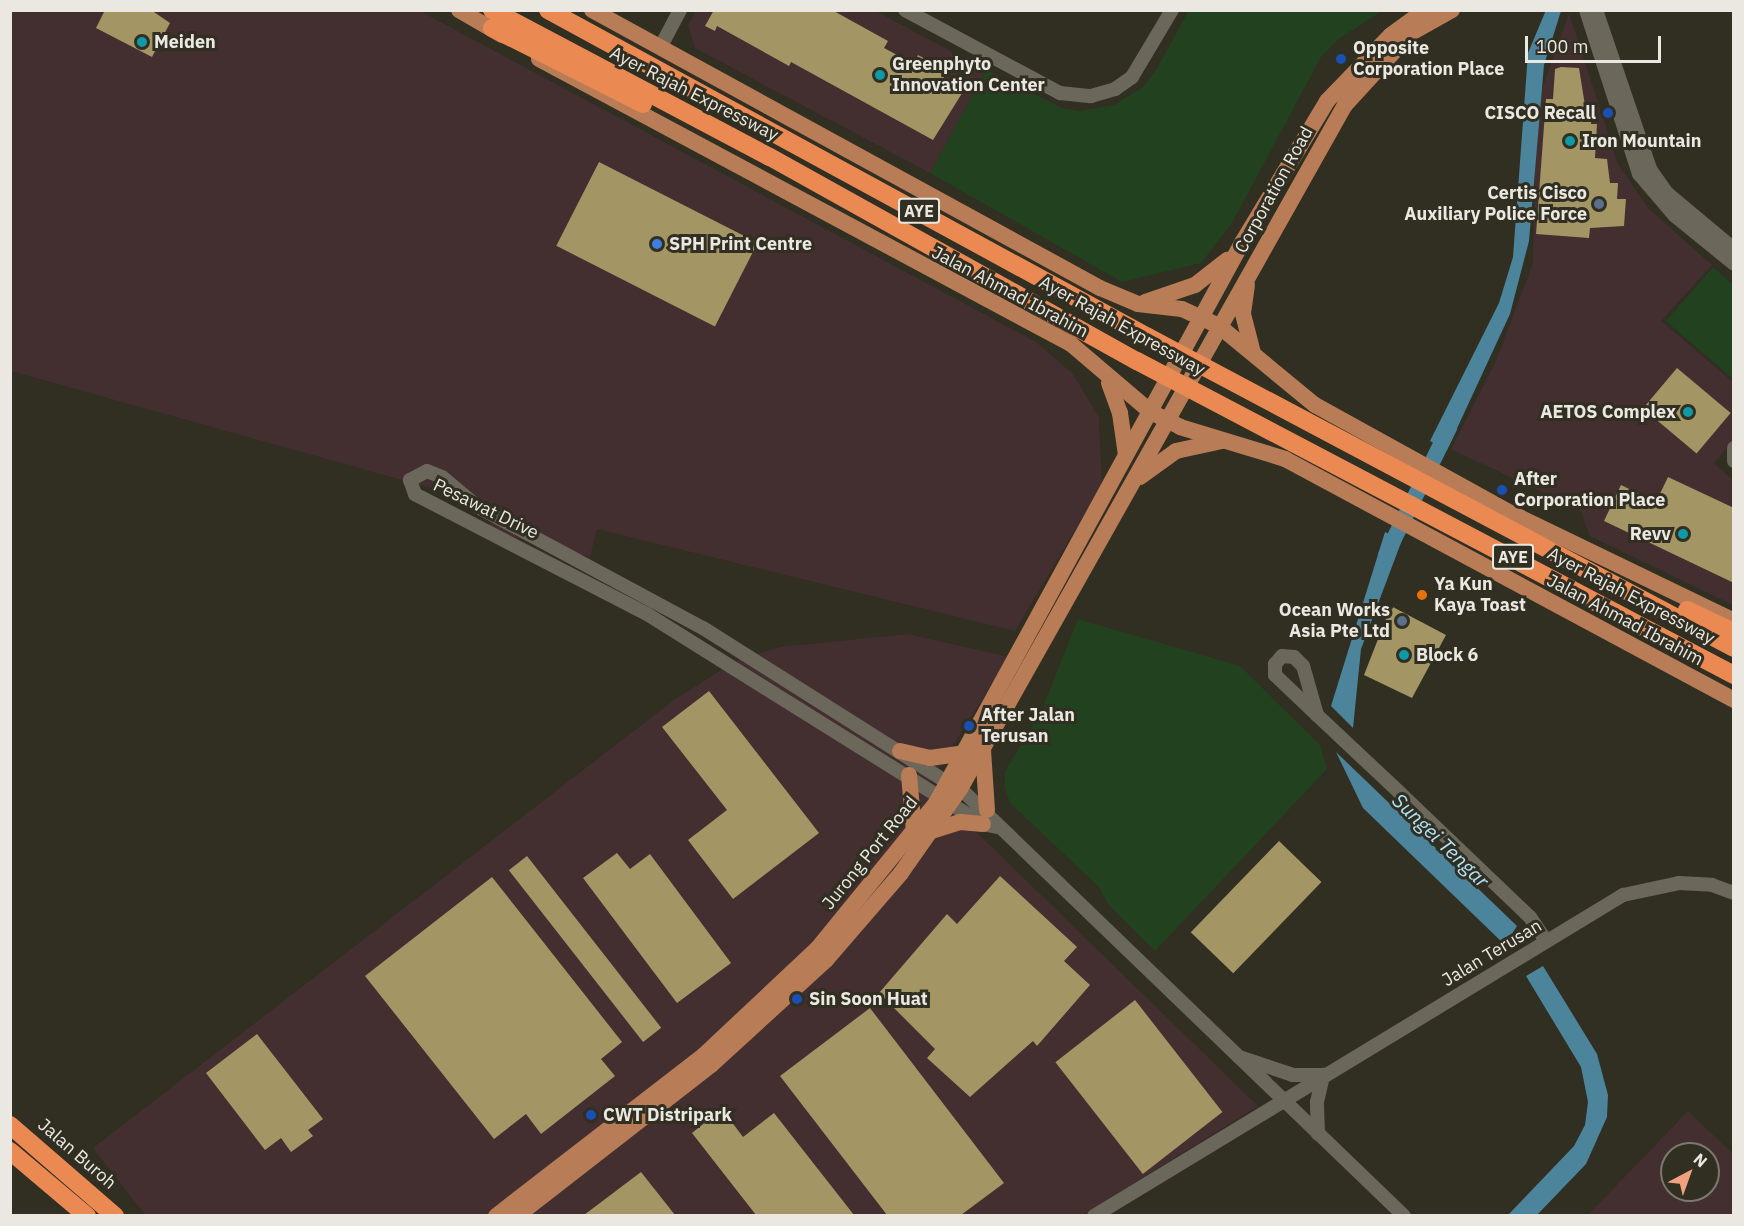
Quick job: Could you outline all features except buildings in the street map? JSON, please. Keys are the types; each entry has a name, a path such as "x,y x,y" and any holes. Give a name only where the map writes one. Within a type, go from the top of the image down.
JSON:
{"highway":[{"name":"Ayer Rajah Expressway","path":"549,10 1231,382 1407,465 1734,648"},
{"path":"572,10 689,86"},
{"name":"Ayer Rajah Expressway","path":"492,20 695,119 1137,361 1392,492 1734,675"},
{"path":"1643,599 1658,598 1734,632"},
{"name":"Jalan Buroh","path":"10,1125 114,1215"},
{"path":"10,1151 87,1215"}],"main road":[{"name":"Jalan Ahmad Ibrahim","path":"459,10 492,20 571,80 1071,344 1103,370 1125,395 1151,412 1199,434 1232,439 1285,459 1734,700"},
{"path":"592,10 1100,288 1138,304 1201,316 1219,326 1315,405 1407,465"},
{"name":"Corporation Road","path":"1151,412 1243,241 1327,101 1391,35 1425,10"},
{"name":"Corporation Road","path":"1167,420 1358,87 1411,33 1452,10"},
{"path":"1138,304 1195,285 1222,266 1243,241"},
{"path":"1251,273 1243,314 1253,353"},
{"path":"1103,370 1119,409 1126,455"},
{"name":"Jurong Port Road","path":"974,751 1126,455 1151,412"},
{"name":"Jurong Port Road","path":"518,1215 711,1065 826,960 932,831 974,751 1133,483 1167,420"},
{"path":"1133,483 1176,451 1232,439"},
{"path":"1438,482 1734,621"},
{"path":"900,751 930,758 974,751 989,820 960,822 932,831"},
{"path":"909,775 914,831"},
{"name":"Jurong Port Road","path":"496,1215 704,1055 817,949 914,831 951,792"}],"street":[{"path":"660,48 680,10"},
{"path":"905,10 1060,93 1091,96 1115,88 1132,77 1172,10"},
{"path":"1586,10 1639,174 1674,215 1734,264"},
{"path":"1596,10 1650,169 1667,193 1734,249"},
{"path":"1734,448 1734,460"},
{"name":"Pesawat Drive","path":"427,471 442,477 478,507 703,628 900,751 951,792 909,775 647,614 415,494 410,480 427,471"},
{"path":"1317,715 1530,916 1546,941"},
{"path":"951,792 989,820 1318,1134 1389,1210 1404,1215"},
{"name":"Jalan Terusan","path":"1094,1215 1546,941 1639,890 1688,884 1734,893"},
{"path":"1235,1056 1293,1075 1323,1075 1317,1102 1318,1134"}],"shaded area":[{"path":"10,11 420,11 1036,342 1073,374 1099,418 1102,485 1015,631 597,529 590,557 488,531 496,506 11,371"},
{"path":"696,11 876,11 986,70 930,173 695,48 688,26"},
{"path":"1569,13 1618,164 1648,208 1712,265 1661,321 1733,382 1733,441 1714,463 1733,480 1733,605 1590,536 1580,510 1451,449 1496,361 1533,263 1536,106"},
{"path":"908,634 1009,657 928,785 1258,1106 1081,1216 145,1215 93,1148 674,700 735,661 780,647"},
{"path":"1688,1111 1733,1154 1733,1215 1588,1215"}],"green space":[{"path":"1189,10 1382,11 1340,38 1321,57 1232,223 1201,263 1122,282 930,173 986,70 1062,108 1079,111 1114,105 1143,87 1156,70"},
{"path":"1713,267 1733,285 1733,379 1666,321"},
{"path":"1078,619 1240,666 1320,745 1327,769 1155,951 1108,904 1099,887 1010,803 1005,788 1005,772 1043,707"}],"water":[{"path":"1546,10 1561,11 1544,65 1529,241 1510,314 1447,450 1430,441 1499,303 1513,257 1528,53"},
{"path":"1385,532 1402,540 1361,649 1353,728 1331,706"},
{"path":"1336,752 1517,926 1505,945 1363,808"},
{"path":"1543,966 1597,1054 1608,1095 1607,1117 1586,1164 1537,1215 1508,1215 1574,1146 1585,1125 1588,1102 1581,1067 1526,976"}],"waterway":[{"path":"1386,555 1449,428"}],"place":[{"name":"Meiden","path":"142,42"},
{"name":"Opposite Corporation Place","path":"1341,59"},
{"name":"Greenphyto Innovation Center","path":"880,75"},
{"name":"CISCO Recall","path":"1608,113"},
{"name":"Iron Mountain","path":"1570,141"},
{"name":"Certis Cisco Auxiliary Police Force","path":"1599,204"},
{"name":"SPH Print Centre","path":"657,244"},
{"name":"AETOS Complex","path":"1688,412"},
{"name":"After Corporation Place","path":"1502,490"},
{"name":"Revv","path":"1683,534"},
{"name":"Ya Kun Kaya Toast","path":"1422,595"},
{"name":"Ocean Works Asia Pte Ltd","path":"1402,621"},
{"name":"Block 6","path":"1404,655"},
{"name":"After Jalan Terusan","path":"969,726"},
{"name":"Sin Soon Huat","path":"797,999"},
{"name":"CWT Distripark","path":"591,1115"}],"water label":[{"name":"Sungei Tengar","path":"1441,840"}]}
